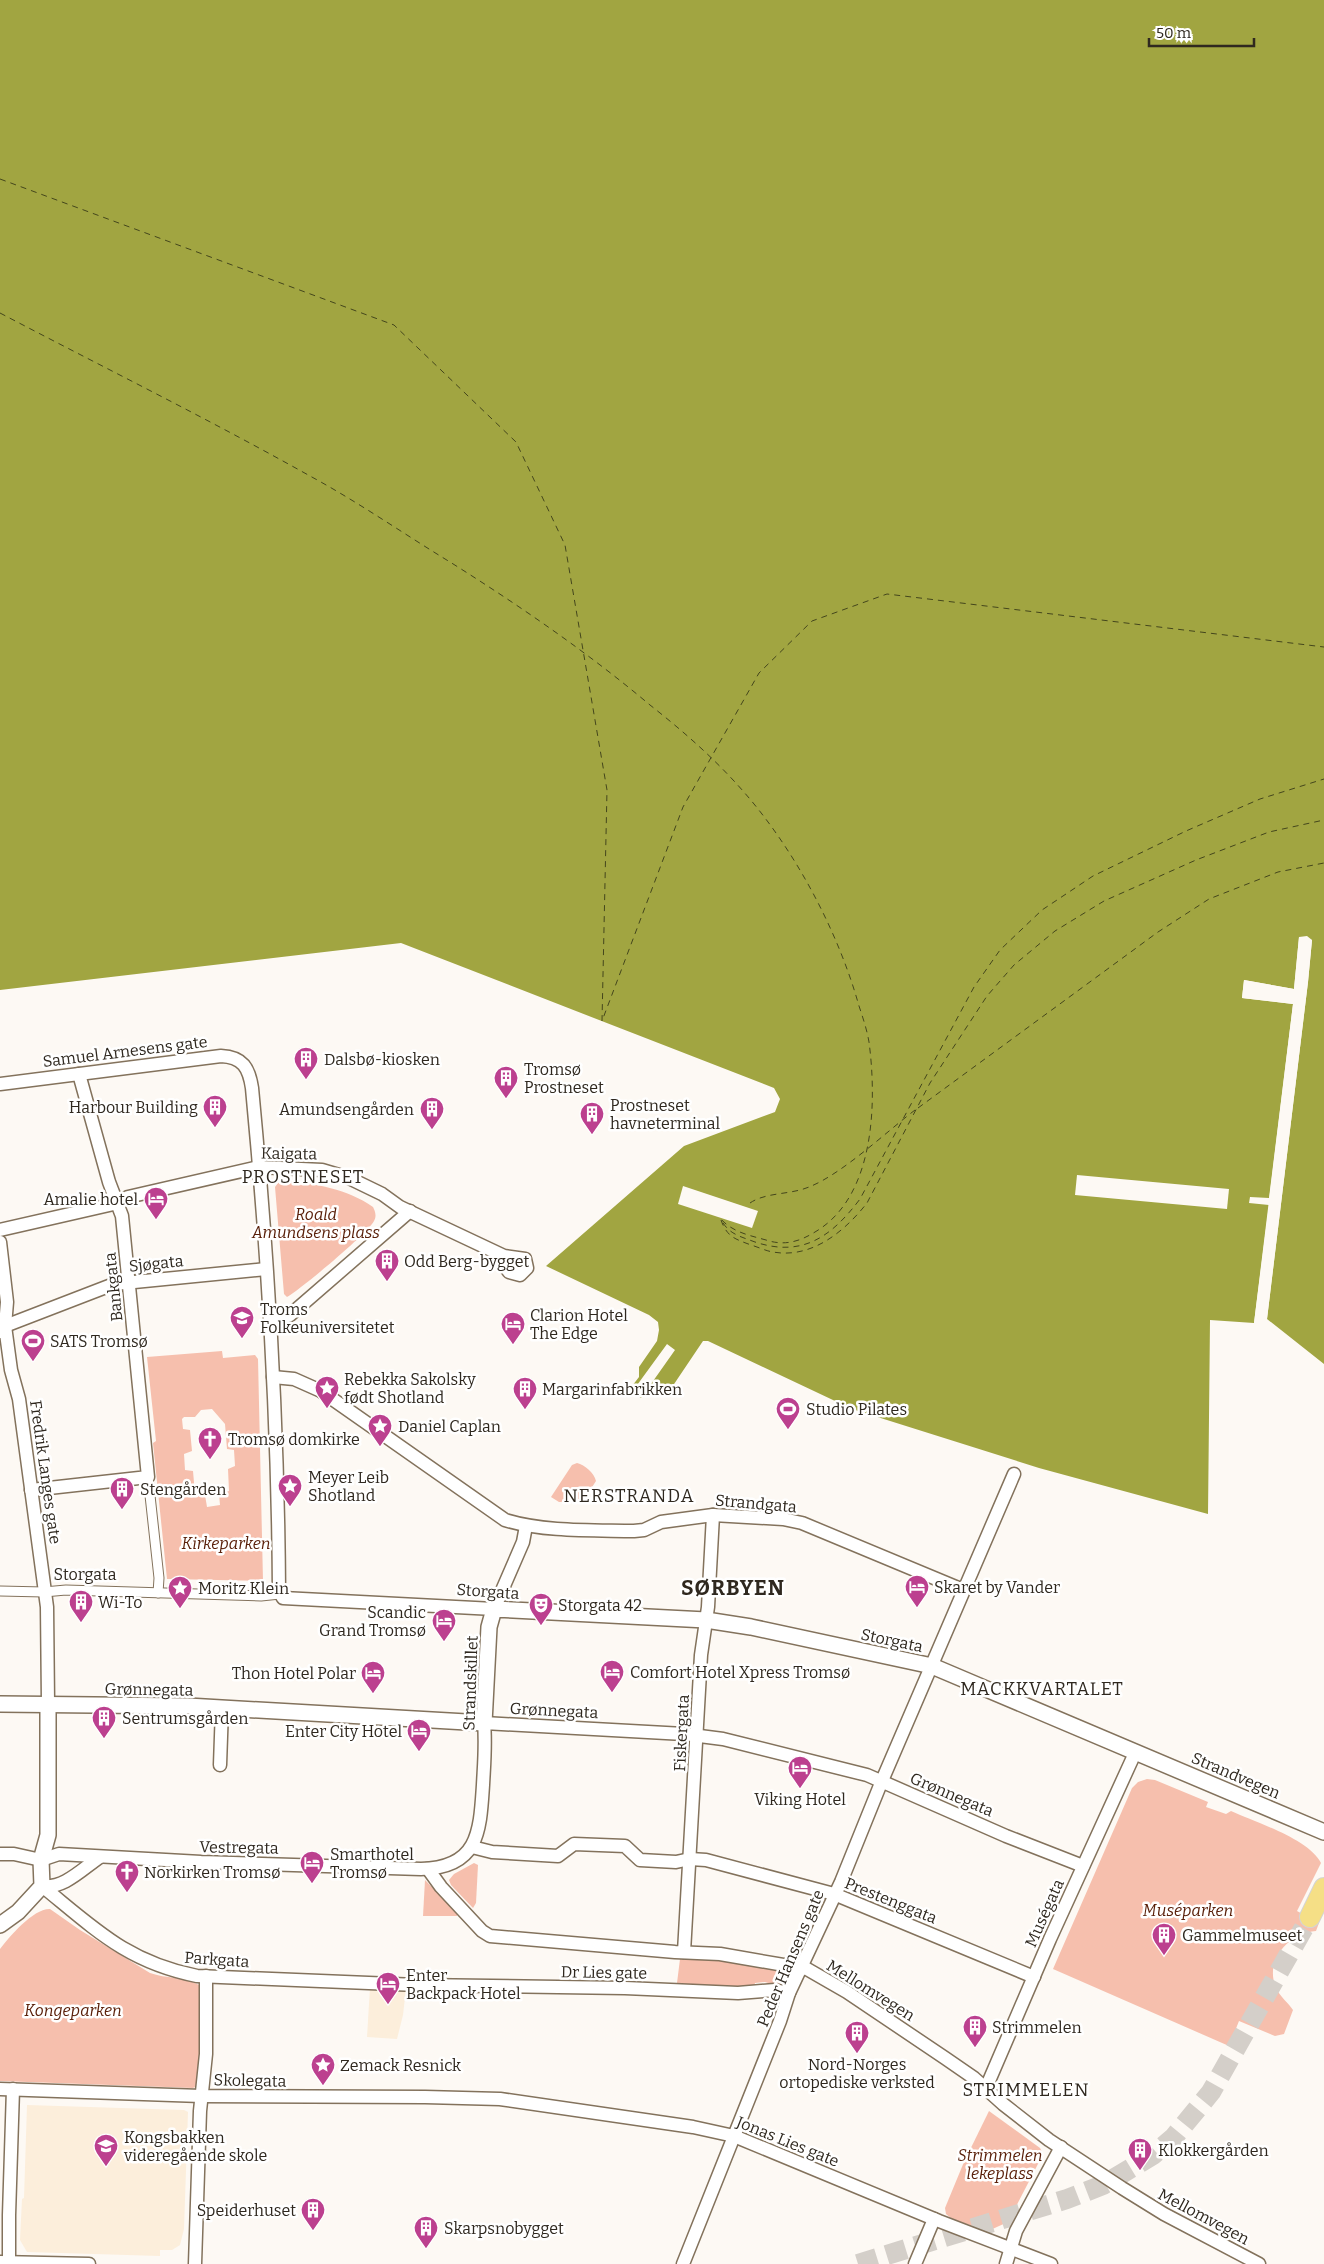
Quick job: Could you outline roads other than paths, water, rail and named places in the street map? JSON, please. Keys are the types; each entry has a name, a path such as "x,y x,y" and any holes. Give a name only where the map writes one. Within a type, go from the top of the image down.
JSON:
{"main road":[{"path":"1310,1917 1324,1888"}],"street":[{"name":"Samuel Arnesens gate","path":"0,1084 222,1056 234,1057 249,1072 259,1167"},
{"name":"Bankgata","path":"79,1074 109,1182 122,1216 159,1578 158,1593"},
{"name":"Kaigata","path":"0,1230 118,1203 128,1197 259,1167 305,1168 331,1172 382,1194 400,1207 504,1256"},
{"path":"259,1167 271,1322 280,1594"},
{"path":"271,1322 290,1315 410,1211"},
{"name":"Fredrik Langes gate","path":"0,1242 7,1302 2,1329 19,1399 47,1620 48,1835 41,1860 42,1886"},
{"name":"Sjøgata","path":"2,1329 114,1284 266,1269"},
{"name":"Strandgata","path":"273,1377 294,1379 316,1388 505,1520 526,1526 634,1531 644,1530 661,1522 713,1515 783,1519 802,1523 963,1590"},
{"path":"963,1590 1014,1474"},
{"path":"31,1490 148,1477"},
{"name":"Fiskergata","path":"684,1952 701,1655 706,1620 713,1515"},
{"name":"Strandskillet","path":"472,1847 481,1821 489,1627 494,1609 523,1542 526,1526"},
{"name":"Storgata","path":"0,1591 44,1592 66,1590 260,1596 280,1594 283,1598 289,1600 706,1620 751,1627 932,1666 1135,1752"},
{"name":"Peder Hansens gate","path":"683,2264 789,1993 841,1882 963,1590"},
{"name":"Grønnegata","path":"0,1704 48,1702 68,1705 181,1706 724,1739 867,1775 881,1783 1083,1866"},
{"path":"220,1765 222,1708"},
{"name":"Strandvegen","path":"1135,1752 1324,1832"},
{"name":"Muségata","path":"986,2088 1135,1752"},
{"name":"Prestenggata","path":"472,1847 492,1852 558,1856 574,1844 625,1846 640,1860 676,1862 690,1859 706,1860 834,1894 1034,1977"},
{"name":"Vestregata","path":"0,1854 14,1854 41,1860 59,1854 201,1862 428,1869 441,1867 454,1861 472,1847"},
{"path":"0,1925 18,1912 42,1886 51,1888 60,1885 100,1857"},
{"name":"Mellomvegen","path":"428,1869 441,1887 482,1931 490,1936 739,1956 802,1968 847,1992 986,2088 1003,2104 1061,2147 1164,2214 1259,2264"},
{"name":"Parkgata","path":"42,1886 100,1934 126,1951 177,1973 206,1976 417,1985"},
{"path":"195,2264 202,2096 206,2054 206,1976"},
{"name":"Dr Lies gate","path":"417,1985 616,1988 729,1993 775,1990 789,1993"},
{"name":"Skolegata","path":"0,2089 202,2096 500,2099"},
{"path":"13,2089 9,2215 5,2262 89,2264"},
{"name":"Jonas Lies gate","path":"500,2099 693,2127 734,2136 934,2219 1011,2247 1051,2264"},
{"path":"1006,2264 1016,2231 1061,2147"},
{"path":"915,2264 934,2219"}],"tunnel":[{"path":"858,2264 1067,2199 1103,2185 1153,2155 1174,2137 1211,2092 1310,1917"}],"place":[{"name":"Dalsbø-kiosken","path":"306,1080"},
{"name":"Tromsø Prostneset","path":"506,1099"},
{"name":"Harbour Building","path":"215,1128"},
{"name":"Amundsengården","path":"432,1130"},
{"name":"Prostneset havneterminal","path":"592,1135"},
{"name":"Amalie hotel","path":"156,1220"},
{"name":"Odd Berg-bygget","path":"387,1282"},
{"name":"Troms Folkeuniversitetet","path":"242,1339"},
{"name":"Clarion Hotel The Edge","path":"513,1345"},
{"name":"SATS Tromsø","path":"33,1362"},
{"name":"Rebekka Sakolsky født Shotland","path":"327,1409"},
{"name":"Margarinfabrikken","path":"525,1410"},
{"name":"Studio Pilates","path":"788,1430"},
{"name":"Daniel Caplan","path":"380,1447"},
{"name":"Tromsø domkirke","path":"210,1460"},
{"name":"Meyer Leib Shotland","path":"290,1507"},
{"name":"Stengården","path":"122,1510"},
{"name":"Skaret by Vander","path":"917,1608"},
{"name":"Moritz Klein","path":"180,1609"},
{"name":"Wi-To","path":"81,1623"},
{"name":"Storgata 42","path":"541,1626"},
{"name":"Scandic Grand Tromsø","path":"444,1642"},
{"name":"Comfort Hotel Xpress Tromsø","path":"612,1693"},
{"name":"Thon Hotel Polar","path":"373,1694"},
{"name":"Sentrumsgården","path":"104,1739"},
{"name":"Enter City Hotel","path":"419,1752"},
{"name":"Viking Hotel","path":"800,1789"},
{"name":"Smarthotel Tromsø","path":"312,1884"},
{"name":"Norkirken Tromsø","path":"127,1893"},
{"name":"Gammelmuseet","path":"1164,1956"},
{"name":"Enter Backpack Hotel","path":"388,2005"},
{"name":"Strimmelen","path":"975,2048"},
{"name":"Nord-Norges ortopediske verksted","path":"857,2054"},
{"name":"Zemack Resnick","path":"323,2086"},
{"name":"Kongsbakken videregående skole","path":"106,2167"},
{"name":"Klokkergården","path":"1140,2171"},
{"name":"Speiderhuset","path":"313,2231"},
{"name":"Skarpsnobygget","path":"426,2249"}],"district":[{"name":"PROSTNESET","path":"303,1177"},
{"name":"NERSTRANDA","path":"629,1496"},
{"name":"SØRBYEN","path":"733,1588"},
{"name":"MACKKVARTALET","path":"1042,1689"},
{"name":"STRIMMELEN","path":"1026,2090"}],"park label":[{"name":"Roald Amundsens plass","path":"316,1223"},
{"name":"Kirkeparken","path":"226,1543"},
{"name":"Muséparken","path":"1188,1910"},
{"name":"Kongeparken","path":"73,2010"},
{"name":"Strimmelen lekeplass","path":"1000,2164"}]}
